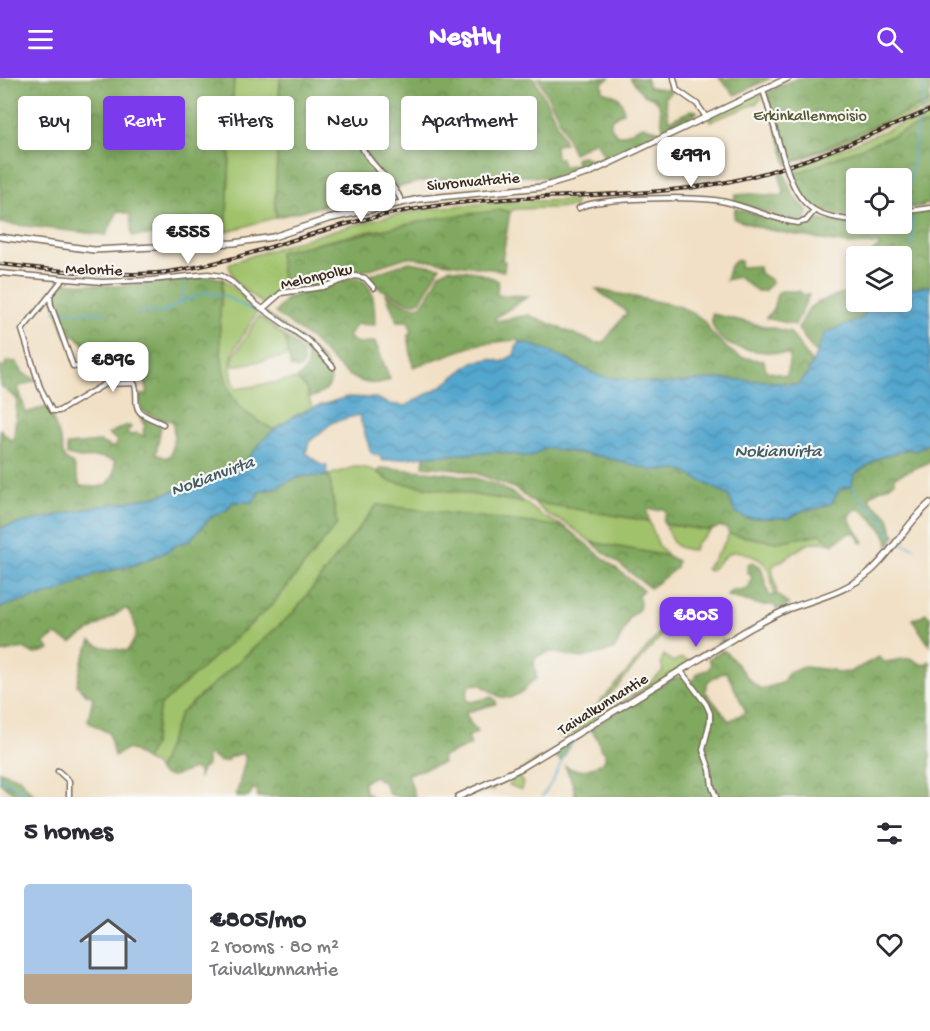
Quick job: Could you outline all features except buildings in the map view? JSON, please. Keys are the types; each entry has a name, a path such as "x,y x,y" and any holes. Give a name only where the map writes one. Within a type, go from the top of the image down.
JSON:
{"street":[{"path":"674,78 676,90 697,104 706,117"},
{"name":"Siuronvaltatie","path":"0,237 94,250 234,243 273,237 328,219 402,202 441,196 518,190 558,183 589,172 787,78"},
{"path":"763,90 789,175 800,198 814,211 846,218"},
{"path":"362,150 365,156 397,192 402,202"},
{"path":"579,208 600,202 711,199 797,223 806,221 814,211"},
{"path":"912,211 930,208"},
{"name":"Melontie","path":"0,273 80,281 129,282 215,274 232,282 310,342 333,367"},
{"name":"Melonpolku","path":"264,308 281,293 316,288 355,276 365,278 374,288"},
{"path":"63,279 22,330 40,387 52,411 59,411 105,384 134,383 137,387 137,407 140,413 163,424"},
{"path":"50,295 51,305 73,366 83,368"},
{"name":"Taivalkunnantie","path":"458,797 521,768 774,615 822,599 855,583 886,556 912,520 930,503"},
{"path":"681,670 710,713 703,750 716,797"},
{"path":"58,771 69,781 69,797"}],"green space":[{"path":"0,78 234,78 233,96 197,96 197,150 230,150 226,232 132,236 130,214 118,211 106,235 0,223"},
{"path":"234,78 280,78 279,96 233,96"},
{"path":"280,78 534,78 555,118 565,144 555,145 556,158 561,158 563,166 573,165 577,170 554,178 528,176 423,181 277,217 275,209 277,150 294,150 294,96 279,96"},
{"path":"538,78 609,78 602,83 603,91 618,97 624,111 611,120 611,127 617,135 623,135 643,126 660,131 580,170 575,160 576,157 599,159 604,156 596,141 573,153 558,116"},
{"path":"630,78 646,78 649,87 674,90 665,97 669,121 692,110 697,113 663,129 659,104 652,97 644,95"},
{"path":"719,78 771,78 735,95"},
{"name":"Erkinkallenmoisio","path":"797,78 930,78 930,102 787,164 766,93"},
{"path":"759,94 762,96 761,99 755,104 711,121 709,117"},
{"path":"930,102 930,108 787,165 787,164"},
{"path":"930,112 930,124 909,129 793,175 791,169"},
{"path":"930,124 930,205 912,208 912,168 846,168 846,216 824,212 810,203 793,175 909,129"},
{"path":"230,150 277,150 275,209 277,217 226,232"},
{"path":"784,172 792,194 807,210 807,217 802,221 791,220 734,202 735,195 782,196 784,191 779,174"},
{"path":"575,200 575,207 515,209 510,212 502,210 366,232 279,252 283,289 263,304 236,283 229,266 230,263 304,239 404,213 483,203"},
{"path":"735,208 788,225 802,225 816,219 846,224 846,234 912,234 912,214 930,210 930,286 912,289 912,246 879,246 878,244 828,241 765,229 734,219"},
{"path":"502,210 510,212 502,261 505,261 504,271 407,257 317,286 283,289 279,252 437,218"},
{"path":"736,260 741,261 740,267 759,266 760,273 772,283 764,291 757,291 738,277 726,280 730,266"},
{"path":"409,262 440,267 421,300 415,303 407,302 375,286 368,276"},
{"path":"449,268 476,272 495,279 498,281 497,295 529,296 495,318 495,321 529,315 596,343 604,342 627,312 595,289 679,306 698,316 728,349 740,357 764,361 766,371 787,376 790,355 747,350 729,344 720,338 714,329 712,314 790,332 812,363 807,375 797,385 718,379 661,384 599,376 553,352 515,340 479,344 413,367 408,335 412,331 408,321 397,321 386,294 416,307 422,304 430,293 440,273"},
{"path":"210,276 223,279 220,329 223,367 227,384 234,399 243,410 274,430 246,461 221,476 158,496 0,528 0,429 11,440 14,438 17,399 0,386 0,367 4,367 6,362 16,362 24,374 37,380 18,387 26,413 48,406 61,442 64,458 74,465 80,486 98,487 108,484 114,473 115,461 101,457 80,458 67,455 67,445 100,442 111,447 116,446 117,440 108,434 125,426 131,428 127,431 129,435 136,433 145,436 143,430 145,427 139,415 157,421 161,426 156,454 166,458 171,455 174,436 173,421 162,420 142,411 139,395 148,393 140,361 136,362 134,378 100,381 85,345 75,335 66,337 52,295 63,282 115,286 180,281"},
{"path":"356,277 368,285 371,291 375,325 356,324 348,337 357,343 375,342 390,379 378,383 367,383 347,373 313,341 275,313 287,298"},
{"path":"223,279 253,304 257,311 232,356 232,376 236,389 297,379 306,388 312,408 274,430 243,410 234,399 227,384 223,367 220,329"},
{"path":"781,291 799,291 804,295 809,295 795,325 766,318 773,310 777,294"},
{"path":"846,292 846,312 866,312 861,319 825,333 816,354 798,329 809,308"},
{"path":"264,312 304,341 317,354 327,367 331,379 325,390 309,398 306,388 297,379 306,369 308,360 304,351"},
{"path":"259,316 285,337 289,356 233,366 233,357"},
{"path":"285,337 302,354 301,368 291,368"},
{"path":"930,443 930,462 894,477 895,482 872,494 869,499 889,518 895,535 888,546 883,531 862,510 856,509 849,515 850,521 864,542 862,543 855,533 849,533 832,544 821,534 776,542 729,534 727,529 720,526 711,531 665,524 663,521 666,512 663,508 647,511 649,521 533,502 514,488 478,474 458,469 423,466 424,456 499,452 530,457 546,448 605,457 651,470 681,470 730,496 734,511 745,518 789,518 804,510 817,509 855,474 879,458 908,449 915,450"},
{"path":"354,467 373,470 389,481 525,503 544,517 565,527 377,505 293,613 180,714 158,771 155,765 145,760 160,706 274,603 337,524 329,475"},
{"path":"381,468 437,472 477,479 511,492 525,503 389,481 378,472"},
{"path":"329,475 337,524 274,603 160,706 153,745 145,760 134,751 126,749 114,756 109,733 88,720 93,697 84,693 77,685 82,662 91,641 99,646 127,651 136,635 134,622 128,610 124,609 71,643 56,635 44,643 50,650 34,654 24,648 0,653 0,608 25,601 95,574 134,565 170,550 177,544 189,541 212,516 227,510 233,502 253,502 255,495 260,491 300,477"},
{"path":"533,502 649,521 659,546 668,556 591,542 566,523 548,515"},
{"path":"377,505 565,527 643,590 638,595 639,609 630,617 613,650 582,658 551,652 537,656 534,662 537,678 523,692 510,698 500,697 480,684 470,685 466,700 471,702 492,697 496,704 467,712 471,724 478,731 468,737 471,745 442,757 443,763 408,774 415,797 398,797 389,794 384,783 374,776 364,782 365,791 372,797 258,797 257,788 252,790 249,797 236,797 245,761 245,755 240,754 229,757 227,761 219,762 207,755 207,765 202,769 199,777 198,771 194,769 171,776 158,771 180,714 293,613"},
{"path":"665,524 711,531 696,543 694,550 687,549 674,544"},
{"path":"729,534 776,542 821,534 832,544 815,542 808,544 775,564 772,568 777,594 774,595 766,565 744,553 730,553 709,571 706,569"},
{"path":"591,542 668,556 677,561 676,568 650,588"},
{"path":"752,562 761,567 769,596 777,594 789,605 776,610 773,605 761,605 727,596 733,590 745,590 749,587 752,577 747,571 748,564"},
{"path":"677,611 681,613 591,717 592,719 638,692 661,673 663,670 661,662 664,655 673,662 681,658 690,661 723,640 725,641 564,739 559,735 571,729 586,716 638,659"},
{"path":"925,613 930,616 930,646 912,619 921,617"},
{"path":"723,650 761,689 782,683 789,672 804,667 833,670 837,673 850,672 879,657 884,662 910,658 923,665 930,661 930,797 575,797 565,766 580,770 596,766 605,760 605,752 601,750 591,729 572,742 561,762 554,753 555,750 670,680 681,676 694,681 699,673 708,670 711,664 708,659","holes":["726,671 746,712 729,721 705,691 708,681"]},
{"path":"555,750 557,757 547,757 517,775 523,783 521,790 509,785 512,778 496,785 492,791 487,790 463,797 517,774"},
{"path":"0,771 19,778 33,794 39,797 20,797 0,783"}],"water":[{"name":"Nokianvirta","path":"930,286 930,443 915,451 908,449 879,458 855,474 851,486 840,489 832,503 817,509 804,510 789,518 745,518 734,511 729,496 681,470 651,470 605,457 546,448 530,457 499,452 424,456 383,461 380,456 371,453 359,415 333,422 309,442 306,453 321,465 327,466 326,473 329,475 300,477 260,491 253,502 233,502 227,510 212,516 189,541 177,544 170,550 134,565 95,574 60,591 0,608 0,528 158,496 221,476 246,461 274,430 312,408 347,397 376,398 389,404 405,406 442,386 473,362 491,359 502,362 514,355 517,345 522,342 553,352 599,376 661,384 718,379 797,385 807,375 825,333 861,319 866,312 912,312 912,289"}],"waterway":[{"path":"921,111 926,78"},
{"path":"912,168 918,122 922,120 921,116"},
{"path":"912,222 912,247"},
{"path":"136,314 147,311 162,313 181,302 186,282"},
{"path":"181,302 206,292 224,296 256,312"},
{"path":"55,311 96,312 108,315"},
{"path":"851,486 869,507 884,519 886,528 894,539"},
{"path":"899,542 915,548"},
{"path":"542,797 568,748 581,734"},
{"path":"0,778 29,797"}],"railway":[{"path":"0,264 104,274 167,272 235,258 366,219 422,208 498,199 651,192 727,182 805,160 930,110"}]}
